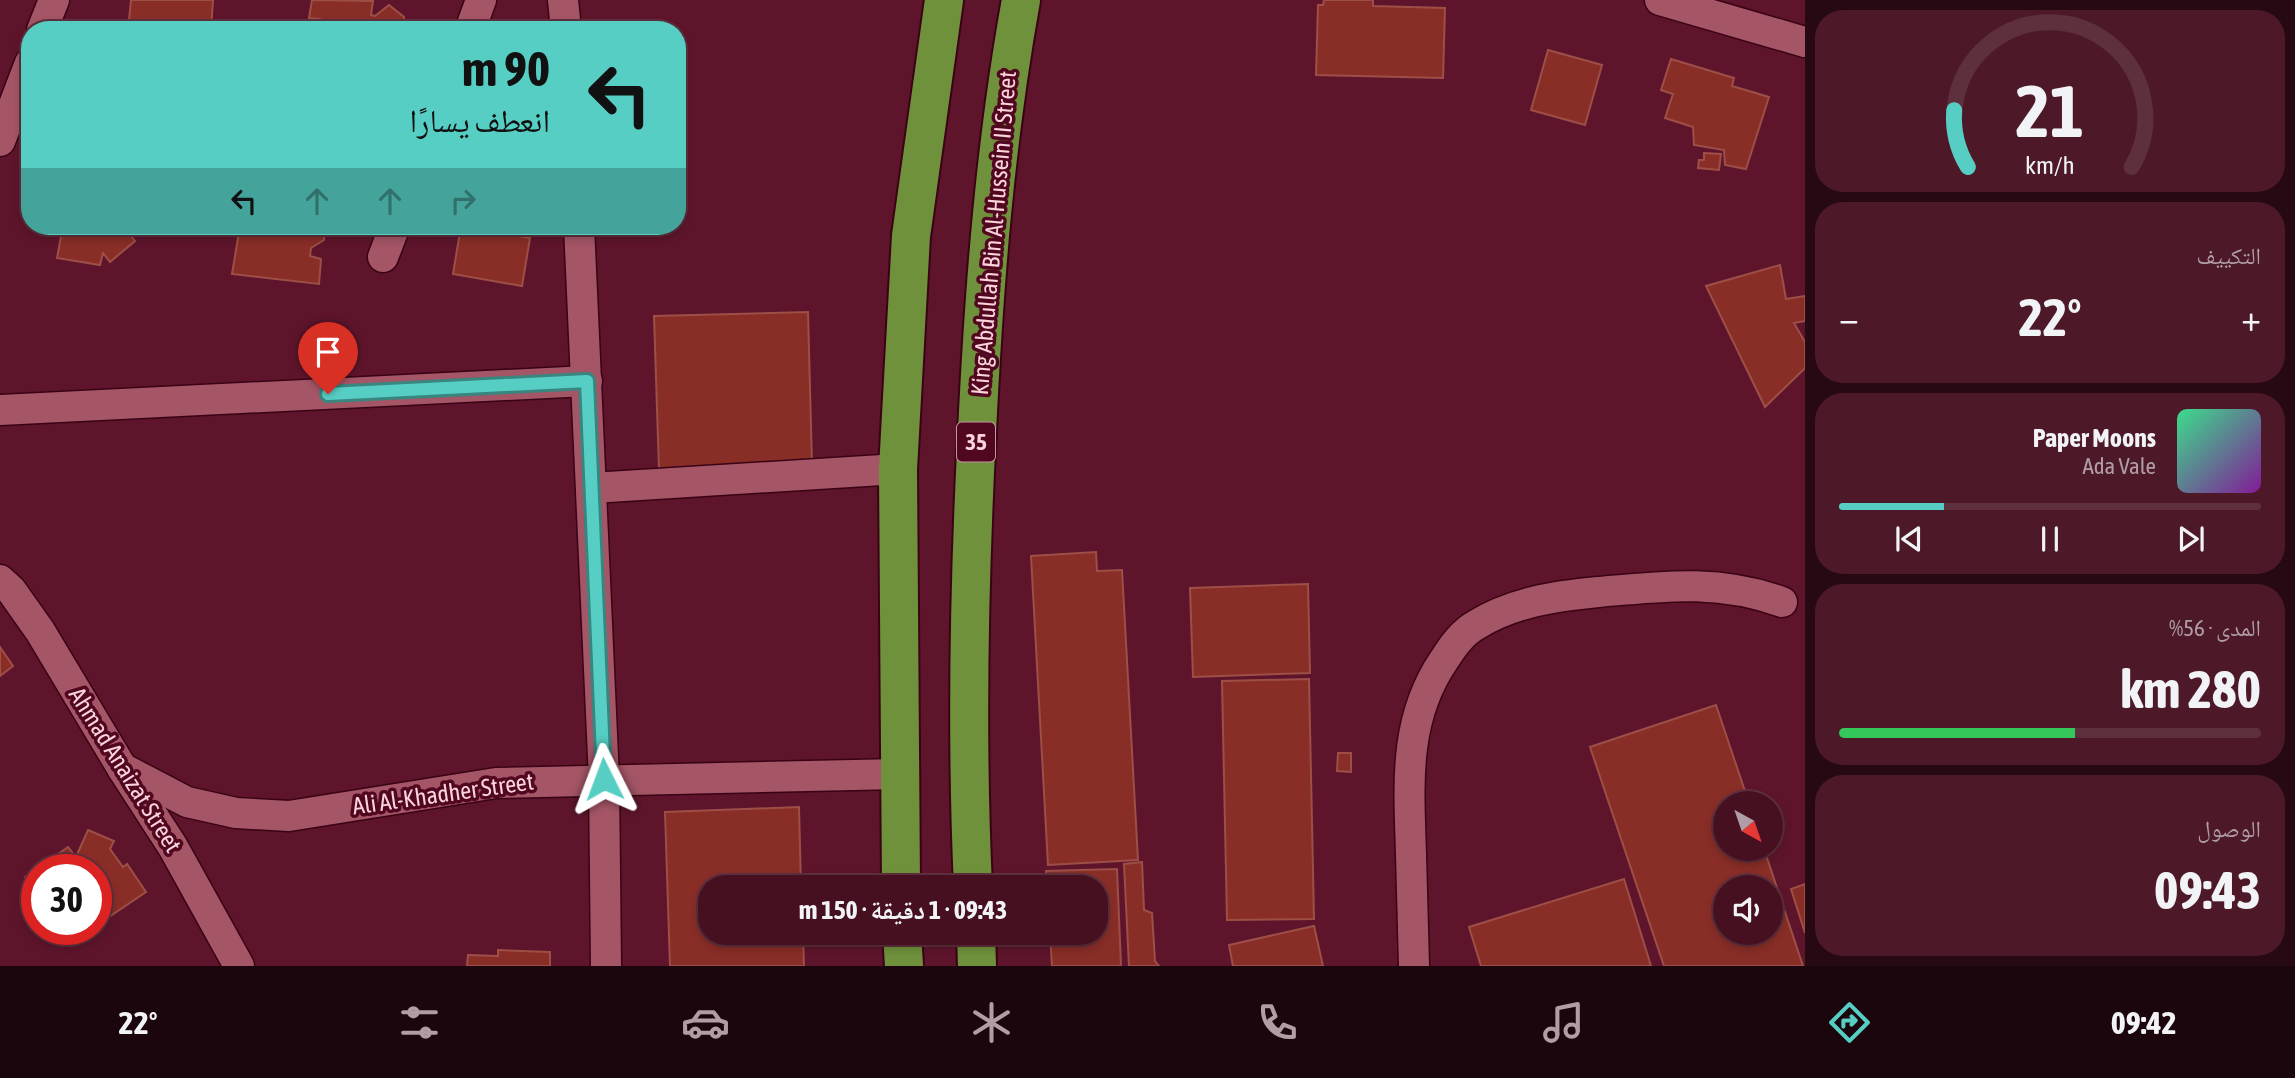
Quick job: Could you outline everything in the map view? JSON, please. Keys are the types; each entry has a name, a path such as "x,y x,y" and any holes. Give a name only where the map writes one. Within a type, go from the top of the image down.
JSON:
{"highway":[{"path":"901,875 898,469 911,236 944,0"},
{"name":"King Abdullah Bin Al-Hussein II Street","path":"972,875 968,614 982,335 994,181 1020,0"},
{"path":"903,945 904,966"},
{"path":"976,945 977,966"}],"street":[{"path":"46,21 54,0"},
{"path":"473,21 481,0"},
{"path":"563,0 565,21"},
{"path":"1660,0 1805,41"},
{"path":"0,141 21,86"},
{"path":"383,257 392,235"},
{"path":"579,235 604,779 606,966"},
{"path":"0,410 587,381"},
{"path":"592,488 898,469"},
{"name":"Ahmad Anaizat Street","path":"0,580 11,590 40,631 173,847 239,966"},
{"path":"1414,966 1408,768 1414,727 1432,677 1456,642 1475,626 1512,607 1564,596 1646,587 1713,585 1756,593 1782,603"},
{"name":"Ali Al-Khadher Street","path":"122,768 187,802 236,813 289,816 496,783 899,774"}],"building":[{"path":"131,0 213,0 212,21 129,21"},
{"path":"312,0 373,1 371,15 375,16 389,5 404,17 404,21 320,21 309,18"},
{"path":"1324,0 1373,0 1373,6 1445,8 1443,78 1316,75 1318,5 1323,5"},
{"path":"1548,50 1602,65 1585,125 1531,110"},
{"path":"1671,59 1734,78 1732,86 1769,97 1746,169 1725,165 1724,150 1694,145 1693,127 1665,118 1673,94 1661,90"},
{"path":"1704,153 1721,154 1719,170 1698,168 1699,160 1704,160"},
{"path":"61,235 130,235 135,241 110,262 103,253 100,265 57,258"},
{"path":"238,235 324,235 324,240 311,248 310,256 321,259 319,284 232,274"},
{"path":"460,235 522,235 530,238 522,286 453,274"},
{"path":"1780,265 1786,299 1805,296 1805,321 1794,323 1805,342 1805,368 1765,407 1706,286"},
{"path":"808,312 812,465 659,470 654,316"},
{"path":"1096,552 1097,571 1122,570 1138,860 1048,865 1031,556"},
{"path":"1308,584 1310,673 1193,677 1190,588"},
{"path":"0,647 13,666 0,676"},
{"path":"1309,679 1314,919 1227,920 1222,681"},
{"path":"1716,705 1745,791 1713,791 1713,861 1768,861 1773,875 1713,875 1713,945 1783,945 1783,906 1803,966 1664,966 1590,747"},
{"path":"1338,753 1351,753 1351,772 1337,771"},
{"path":"799,807 801,875 698,875 698,945 803,945 804,966 670,966 665,812"},
{"path":"88,830 114,841 110,849 123,867 127,864 146,892 112,915 112,854 77,854"},
{"path":"68,847 74,854 58,854"},
{"path":"1142,862 1144,910 1152,913 1155,961 1159,966 1129,966 1124,864"},
{"path":"1117,869 1121,966 1052,966 1051,945 1108,945 1108,875 1046,875 1046,871"},
{"path":"1624,879 1651,966 1481,966 1469,927"},
{"path":"1805,884 1805,933 1791,889"},
{"path":"1314,926 1323,966 1233,966 1229,945"},
{"path":"498,950 550,952 550,966 467,966 468,955 498,956"}],"route":[{"path":"328,394 587,381 604,779"}]}
